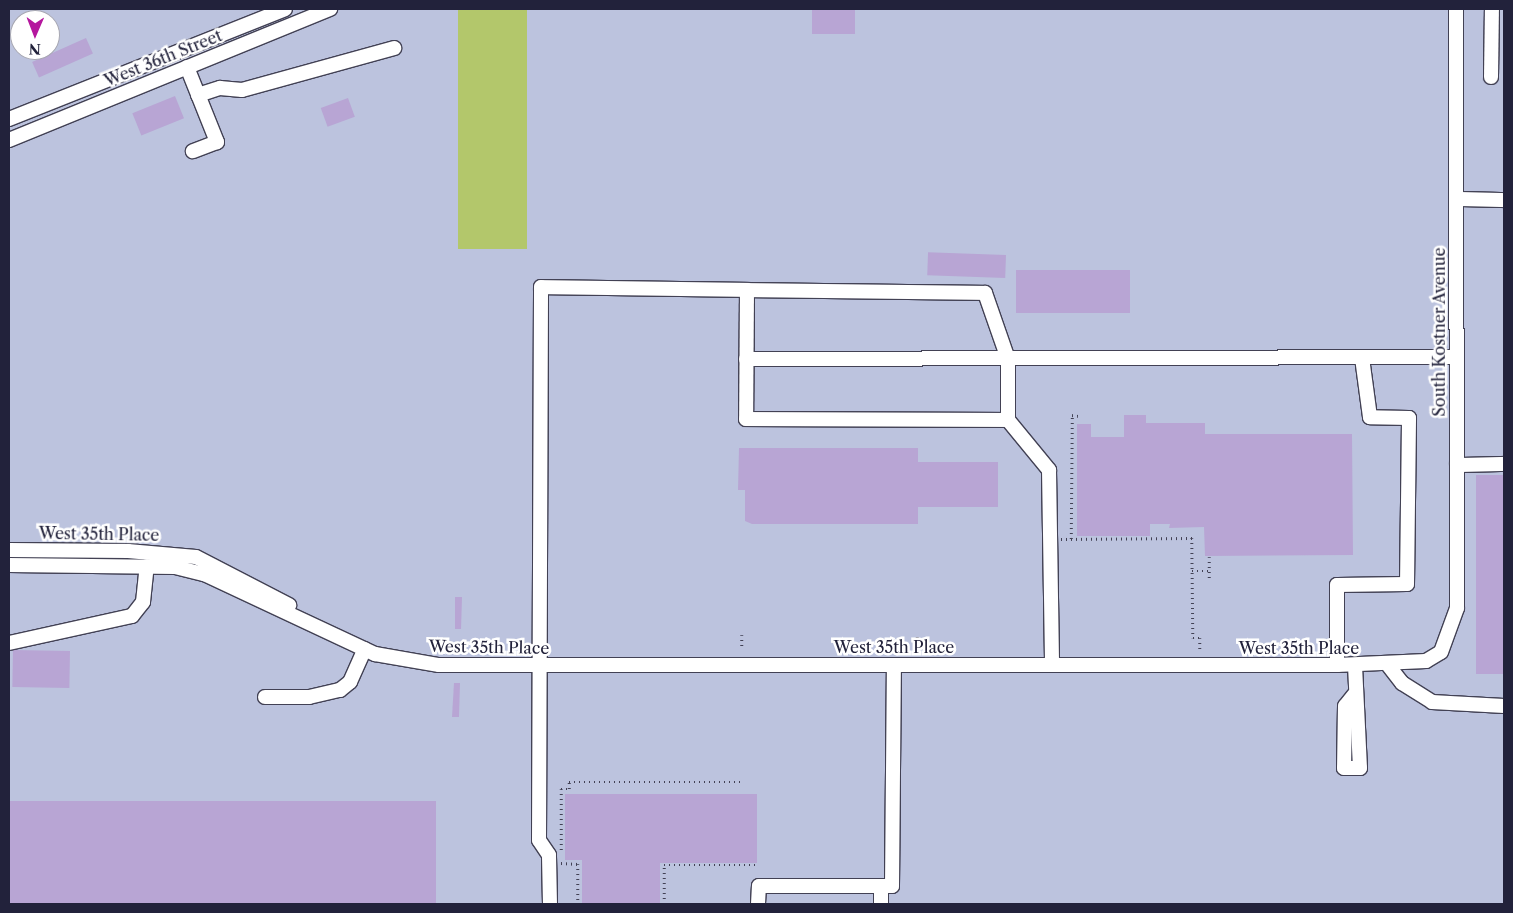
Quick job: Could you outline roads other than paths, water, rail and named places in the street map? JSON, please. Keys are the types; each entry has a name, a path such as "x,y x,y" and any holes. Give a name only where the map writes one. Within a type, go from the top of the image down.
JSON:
{"street":[{"name":"West 36th Street","path":"9,119 285,9"},
{"name":"West 36th Street","path":"9,140 330,9"},
{"name":"South Kostner Avenue","path":"1441,652 1457,608 1456,9"},
{"path":"1491,77 1492,9"},
{"path":"198,95 220,88 242,90 394,48"},
{"path":"187,67 217,142 193,151"},
{"path":"1457,199 1504,200"},
{"path":"550,904 549,855 540,840 541,287 985,293 1008,359 1008,420 1049,470 1052,664"},
{"path":"747,290 746,419 1008,420"},
{"path":"746,358 1457,358"},
{"path":"1337,665 1337,585 1407,584 1409,418 1370,417 1362,358"},
{"path":"1457,465 1504,464"},
{"name":"West 35th Place","path":"9,550 128,551 196,557 256,585 346,642"},
{"name":"West 35th Place","path":"9,565 147,566 204,574 346,642 365,649 439,665 1388,665 1426,661 1441,652"},
{"path":"9,643 132,616 143,602 147,566"},
{"path":"265,697 309,697 340,690 350,682 365,649"},
{"path":"758,904 759,886 892,886 894,665"},
{"path":"1354,695 1355,665"},
{"path":"1388,665 1402,684 1432,702 1504,706"},
{"path":"881,886 881,904"}]}
